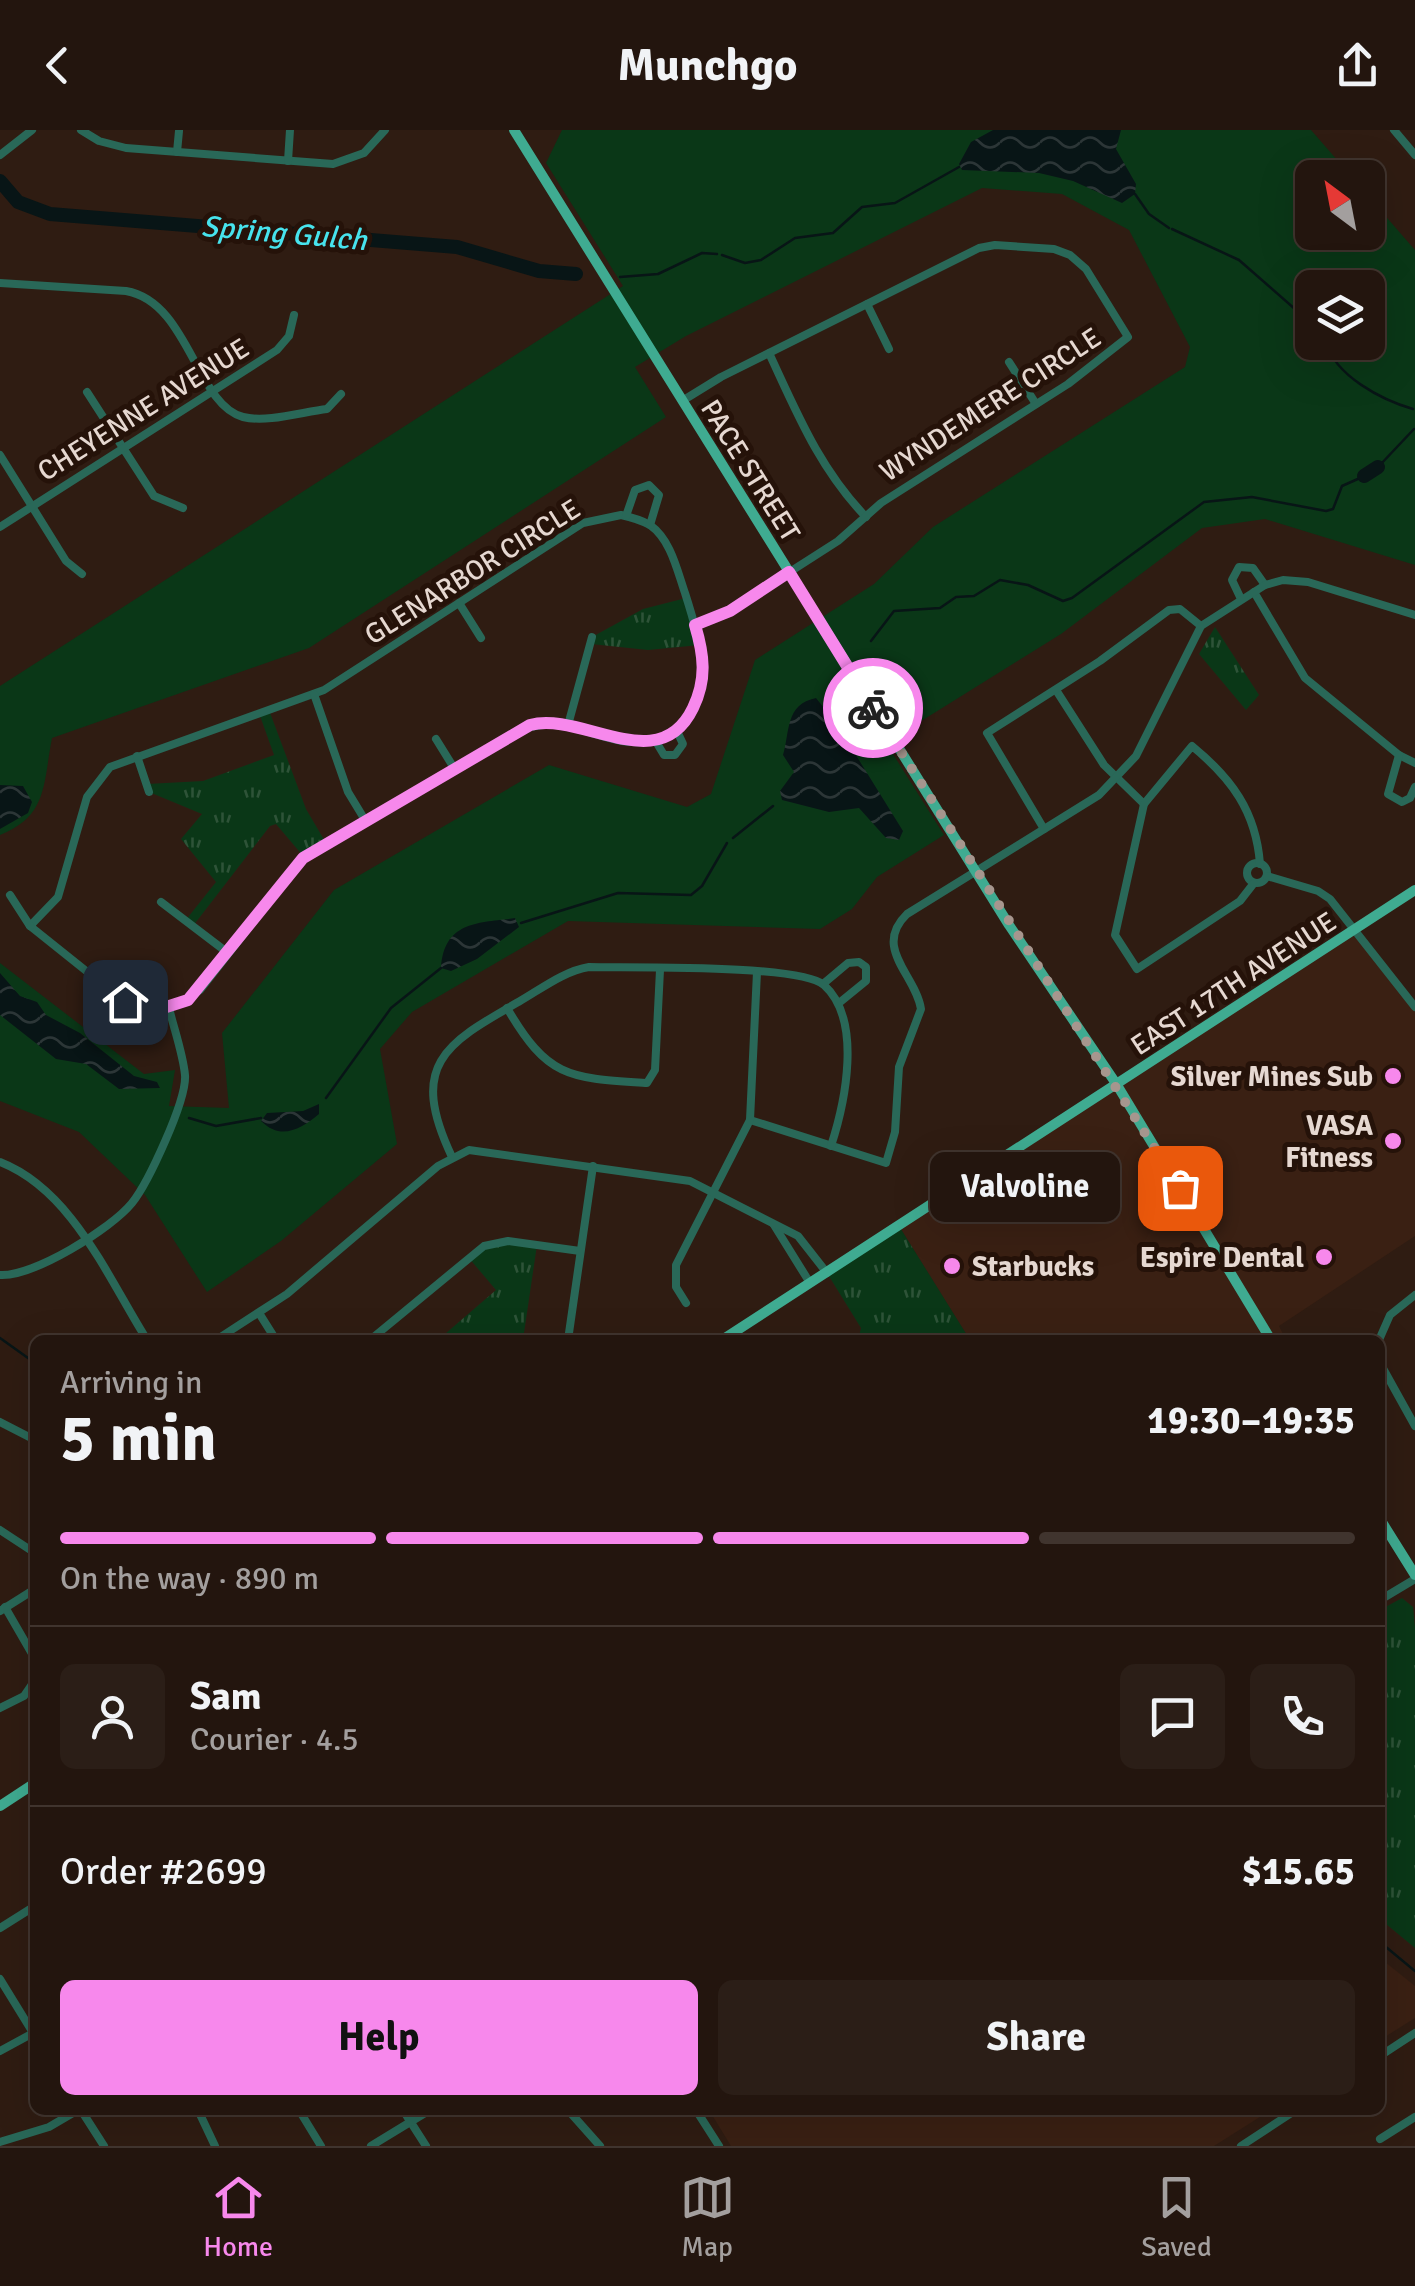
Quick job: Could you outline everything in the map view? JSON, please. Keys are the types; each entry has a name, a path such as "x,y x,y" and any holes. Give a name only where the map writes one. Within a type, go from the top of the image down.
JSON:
{"main road":[{"name":"PACE STREET","path":"514,130 976,871 1117,1085 1268,1335"},
{"name":"EAST 17TH AVENUE","path":"730,1335 1415,890"},
{"path":"1385,1527 1415,1577"},
{"path":"0,1806 30,1787"}],"street":[{"path":"0,155 32,130"},
{"path":"81,130 108,144 288,161 344,162 364,154 385,130"},
{"path":"288,161 290,130"},
{"path":"1394,130 1415,155"},
{"path":"177,152 178,131"},
{"name":"WYNDEMERE CIRCLE","path":"682,400 984,246 1054,248 1070,255 1086,269 1128,338 1036,404 880,502 846,536 730,611 695,625"},
{"path":"0,282 126,291 146,297 168,318 232,412 255,418 327,408 341,394"},
{"path":"867,304 888,349"},
{"name":"CHEYENNE AVENUE","path":"0,527 283,346 294,315"},
{"path":"769,353 802,430 838,488 866,516"},
{"path":"1008,362 1036,404"},
{"path":"87,392 154,496 183,508"},
{"path":"0,455 66,560 82,574"},
{"path":"10,895 30,926 125,1002 145,1009 168,1008 195,995 303,858 530,725 568,725 622,740 656,740 676,730 692,710 702,684 704,659 672,555 650,526 659,495 649,484 636,488 626,516"},
{"name":"GLENARBOR CIRCLE","path":"30,926 58,898 92,785 110,766 314,694 583,523 626,516 650,526"},
{"path":"1241,599 1232,580 1239,567 1251,566 1265,585"},
{"path":"750,1120 886,1163 896,1132 899,1067 921,1009 895,956 894,933 906,914 1116,780 1136,756 1200,626 1265,585 1283,580 1308,582 1415,615"},
{"path":"1254,592 1306,678 1399,755 1415,763"},
{"path":"459,603 481,638"},
{"path":"1044,829 987,735 1169,610 1180,609 1200,626"},
{"path":"568,725 592,638"},
{"path":"1056,690 1116,780 1144,804"},
{"path":"314,694 348,792 365,820"},
{"path":"656,740 664,754 675,755 684,744 676,730"},
{"path":"436,740 454,768"},
{"path":"1266,876 1244,800 1225,774 1192,746 1144,804 1114,926 1137,969 1240,901 1254,883 1266,876 1318,891 1330,899 1415,1008"},
{"path":"1399,755 1388,794 1402,802 1410,798 1415,787"},
{"path":"137,756 149,792"},
{"path":"1254,883 1247,870 1260,864"},
{"path":"161,902 228,953"},
{"path":"823,984 851,962 866,967 866,981 839,1003"},
{"path":"452,1157 435,1108 437,1066 454,1040 581,968 756,972 800,975 823,984 839,1003 845,1044 844,1092 832,1146"},
{"path":"507,1008 530,1048 554,1068 647,1083 654,1070 660,970"},
{"path":"686,1303 676,1287 676,1265 750,1120 756,972"},
{"path":"0,1275 33,1270 131,1205 182,1100 185,1076 168,1008"},
{"path":"224,1335 287,1294 452,1157 484,1149 677,1178 802,1240 826,1272"},
{"path":"0,1162 45,1188 83,1239 144,1335"},
{"path":"569,1335 593,1166"},
{"path":"774,1225 810,1284"},
{"path":"376,1335 484,1246 508,1241 580,1252"},
{"path":"1381,1335 1393,1312 1415,1296"},
{"path":"258,1313 273,1335"},
{"path":"1385,1372 1415,1426"},
{"path":"0,1422 30,1437"},
{"path":"0,1530 30,1550"},
{"path":"1385,1597 1415,1577"},
{"path":"30,1592 2,1609 30,1651"},
{"path":"0,1708 24,1696 30,1687"},
{"path":"0,1928 30,1909"},
{"path":"0,1980 30,2027"},
{"path":"1385,2053 1415,2034"},
{"path":"0,2050 30,2035"},
{"path":"1404,2040 1415,2050"},
{"path":"0,2142 70,2115"},
{"path":"82,2115 104,2146"},
{"path":"200,2115 215,2146"},
{"path":"301,2115 321,2146"},
{"path":"407,2115 426,2146"},
{"path":"371,2146 422,2115"},
{"path":"572,2115 600,2146"},
{"path":"699,2115 718,2146"},
{"path":"1241,2146 1288,2115"},
{"path":"1380,2140 1415,2117"}],"shaded area":[{"path":"1353,932 1415,1007 1415,1236 1279,1326 1284,1335 967,1335 899,1226"},
{"path":"1385,1962 1415,1986 1415,2018 1385,2037"},
{"path":"712,2115 1263,2115 1214,2146 731,2146"}],"green space":[{"path":"562,130 1311,130 1337,160 1295,160 1295,250 1385,250 1385,216 1415,250 1415,565 1265,519 1202,528 1061,634 886,743 944,835 877,877 852,909 820,929 568,921 412,1012 380,1049 397,1144 281,1241 207,1292 145,1195 79,1132 0,1101 0,963 144,1074 175,1070 169,1106 229,1108 222,1033 334,890 549,765 687,807 711,794 755,660 874,584 933,527 1185,367 1190,347 1129,230 1062,194 982,188 686,336 635,367 666,417 309,648 52,738 41,797 27,818 0,835 0,686 623,286 546,163"},
{"path":"686,598 700,645 648,650 591,644 592,637 643,609"},
{"path":"1215,627 1259,695 1246,710 1199,654"},
{"path":"269,710 306,809 326,843 304,857 276,824 270,826 193,926 185,921 216,882 181,839 202,814 149,792 147,784 203,781 274,755 259,713"},
{"path":"899,1226 967,1335 859,1335 861,1328 827,1273"},
{"path":"490,1244 537,1245 524,1333 527,1335 444,1335 496,1290 468,1257"},
{"path":"1402,1598 1413,1607 1415,1627 1415,1948 1385,1923 1385,1607"}],"water":[{"path":"993,130 1121,130 1116,149 1136,184 1135,194 1122,203 1073,181 1039,173 962,170 959,164 971,142"},
{"path":"816,698 836,723 903,831 899,840 886,838 859,808 829,812 782,800 780,791 794,772 783,755 790,720 799,706"},
{"path":"0,785 23,786 32,802 28,813 0,829"},
{"path":"515,918 519,927 477,959 451,971 441,968 444,952 457,932 477,923"},
{"path":"0,973 20,996 37,1002 46,1015 80,1033 134,1076 157,1082 160,1088 119,1089 86,1064 56,1059 0,1015"},
{"path":"319,1104 319,1114 291,1131 276,1130 261,1121 267,1113 303,1111"}],"waterway":[{"path":"722,255 745,263 761,260 795,238 833,233 862,207 895,203 959,167"},
{"name":"Spring Gulch","path":"0,181 18,202 50,214 457,247 539,271 576,274"},
{"path":"1135,194 1149,214 1169,228"},
{"path":"1172,229 1239,260 1295,309"},
{"path":"620,277 658,274 702,253 717,254"},
{"path":"1335,360 1361,385 1413,409"},
{"path":"1380,465 1414,429"},
{"path":"1364,476 1378,467"},
{"path":"871,641 894,611 940,608 956,597 974,596 1000,580 1028,585 1063,601 1072,598 1204,502 1252,497 1326,511 1333,509 1342,486 1360,478"},
{"path":"733,838 773,806"},
{"path":"521,923 618,893 691,895 702,886 727,843"},
{"path":"326,1098 391,1008 441,968"},
{"path":"189,1118 216,1126 261,1118"},
{"path":"0,1338 30,1359"},
{"path":"1385,1946 1415,1971"}],"way so far":[{"path":"873,708 1180,1188"}],"place":[{"name":"Silver Mines Sub","path":"1393,1076"},
{"name":"VASA Fitness","path":"1393,1141"},
{"name":"Valvoline","path":"1180,1188"},
{"name":"Espire Dental","path":"1324,1257"},
{"name":"Starbucks","path":"952,1266"}],"route":[{"path":"125,1002 160,1009 188,1000 200,990 303,858 530,725 568,725 634,742 656,740 673,731 692,710 702,684 704,659 695,625 730,611 789,572 873,708"}]}
